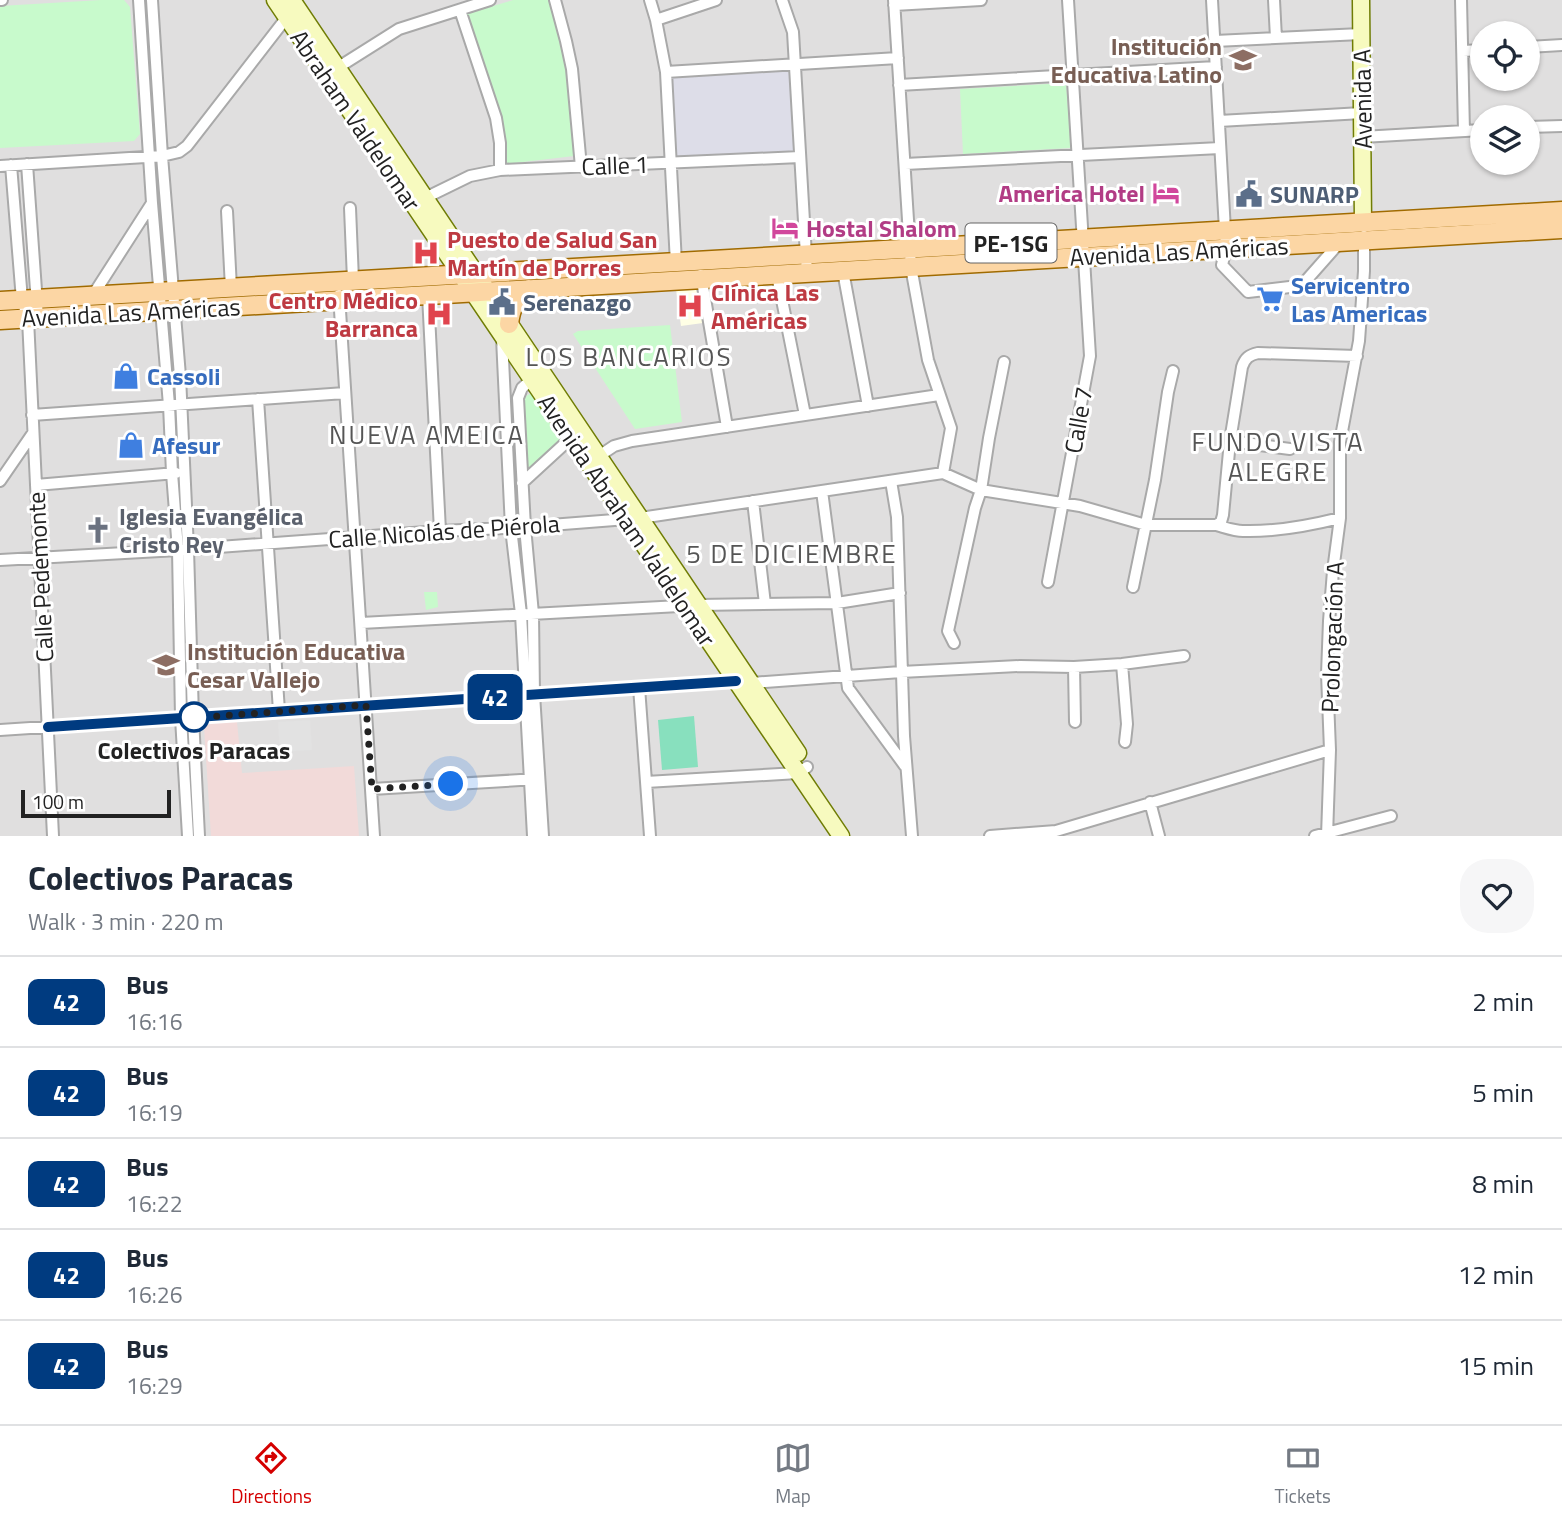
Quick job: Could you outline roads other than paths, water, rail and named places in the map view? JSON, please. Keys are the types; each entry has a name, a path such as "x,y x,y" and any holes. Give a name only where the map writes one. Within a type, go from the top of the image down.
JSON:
{"main road":[{"name":"Avenida Las Américas","path":"0,320 529,289 701,270 1364,231 1562,211"},
{"name":"Avenida Las Américas","path":"1226,240 1341,241 1364,231 1562,229"},
{"name":"Avenida Las Américas","path":"0,301 676,263 701,270 777,275 807,264 843,271 911,258"},
{"path":"505,329 519,295 529,289"}],"street":[{"path":"139,0 152,203 166,292"},
{"path":"152,0 162,156 172,473 183,549"},
{"name":"Abraham Valdelomar","path":"275,0 296,4 332,72 480,292"},
{"path":"332,72 399,29 490,0"},
{"path":"555,0 572,69 581,167"},
{"path":"650,0 666,72 676,263"},
{"path":"656,20 716,0"},
{"path":"782,0 793,32 807,264"},
{"path":"981,0 894,3 911,258 928,360 951,428 943,473 981,490 1063,503 1125,517 1146,525 1216,526 1241,531 1272,530 1303,527 1340,518"},
{"name":"Calle 7","path":"1048,582 1090,356 1068,0"},
{"path":"1212,0 1226,240 1222,265 1246,291 1252,293 1298,286 1303,284 1341,241"},
{"path":"1274,0 1276,38"},
{"name":"Avenida A","path":"1361,0 1364,231"},
{"path":"1461,0 1464,131"},
{"path":"29,299 6,165 149,157 179,152 187,146 296,4"},
{"path":"460,10 496,118 500,170"},
{"path":"1214,41 1361,34"},
{"path":"1540,46 1562,45"},
{"path":"1462,51 1470,51"},
{"path":"666,72 898,58"},
{"path":"900,85 1216,67"},
{"path":"1219,121 1362,113"},
{"path":"1540,126 1562,125"},
{"path":"1362,137 1470,131"},
{"path":"905,164 1220,148"},
{"name":"Calle 1","path":"430,195 470,176 500,170 800,157"},
{"name":"Abraham Valdelomar","path":"390,158 430,195 468,274"},
{"path":"27,164 29,299"},
{"path":"93,295 152,203"},
{"path":"350,208 346,281 339,300 374,836"},
{"path":"227,211 231,288"},
{"name":"Prolongación A","path":"1323,835 1330,750 1327,674 1333,570 1340,518 1340,442 1359,341 1364,231"},
{"path":"701,270 727,427"},
{"path":"843,271 868,406"},
{"path":"777,275 805,415"},
{"name":"Avenida Abraham Valdelomar","path":"480,292 803,770 854,836"},
{"path":"428,295 440,531"},
{"name":"Calle Pedemonte","path":"29,299 33,318 32,415 53,836"},
{"path":"167,310 180,376 184,473 188,836"},
{"path":"505,329 511,528 530,694 534,779 533,836"},
{"name":"Avenida Abraham Valdelomar","path":"505,329 532,379 571,438 593,460"},
{"path":"1216,526 1222,522 1230,441 1245,359 1258,353 1357,356"},
{"path":"954,643 948,631 981,490 1004,362"},
{"path":"1133,587 1157,467 1172,371"},
{"path":"167,376 180,376"},
{"path":"530,694 533,614 518,398 522,388 532,379"},
{"path":"32,415 345,393"},
{"path":"593,460 622,443 939,395"},
{"path":"258,399 279,711"},
{"path":"0,481 33,433"},
{"path":"522,483 571,438"},
{"path":"1230,441 1290,449"},
{"path":"36,485 184,473"},
{"name":"Calle Nicolás de Piérola","path":"0,560 633,518 943,473"},
{"path":"891,481 897,517 901,672 912,836"},
{"path":"822,491 848,688 907,769"},
{"path":"753,501 765,604"},
{"path":"361,623 692,606 837,603 900,593"},
{"path":"0,730 639,687 1020,666 1074,667 1184,656"},
{"path":"1122,664 1127,724 1125,742"},
{"path":"1074,667 1075,722"},
{"path":"639,687 650,836"},
{"path":"187,718 199,836"},
{"path":"990,836 1056,831 1330,750"},
{"path":"646,782 803,770"},
{"name":"Avenida Abraham Valdelomar","path":"803,770 841,836"},
{"path":"372,789 534,779"},
{"path":"534,779 542,836"},
{"path":"1150,802 1159,836"},
{"path":"1323,835 1391,816"}],"place":[{"name":"Institución Educativa Latino","path":"1243,60"},
{"name":"America Hotel","path":"1166,193"},
{"name":"SUNARP","path":"1249,194"},
{"name":"Hostal Shalom","path":"785,228"},
{"name":"Puesto de Salud San Martín de Porres","path":"426,253"},
{"name":"Servicentro Las Americas","path":"1270,299"},
{"name":"Serenazgo","path":"502,302"},
{"name":"Clínica Las Américas","path":"690,306"},
{"name":"Centro Médico Barranca","path":"439,314"},
{"name":"Cassoli","path":"126,376"},
{"name":"Afesur","path":"131,445"},
{"name":"Iglesia Evangélica Cristo Rey","path":"98,530"},
{"name":"Institución Educativa Cesar Vallejo","path":"166,665"},
{"name":"Colectivos Paracas","path":"194,717"}],"district":[{"name":"LOS BANCARIOS","path":"629,356"},
{"name":"NUEVA AMEICA","path":"427,434"},
{"name":"FUNDO VISTA ALEGRE","path":"1278,456"},
{"name":"5 DE DICIEMBRE","path":"792,553"}]}
